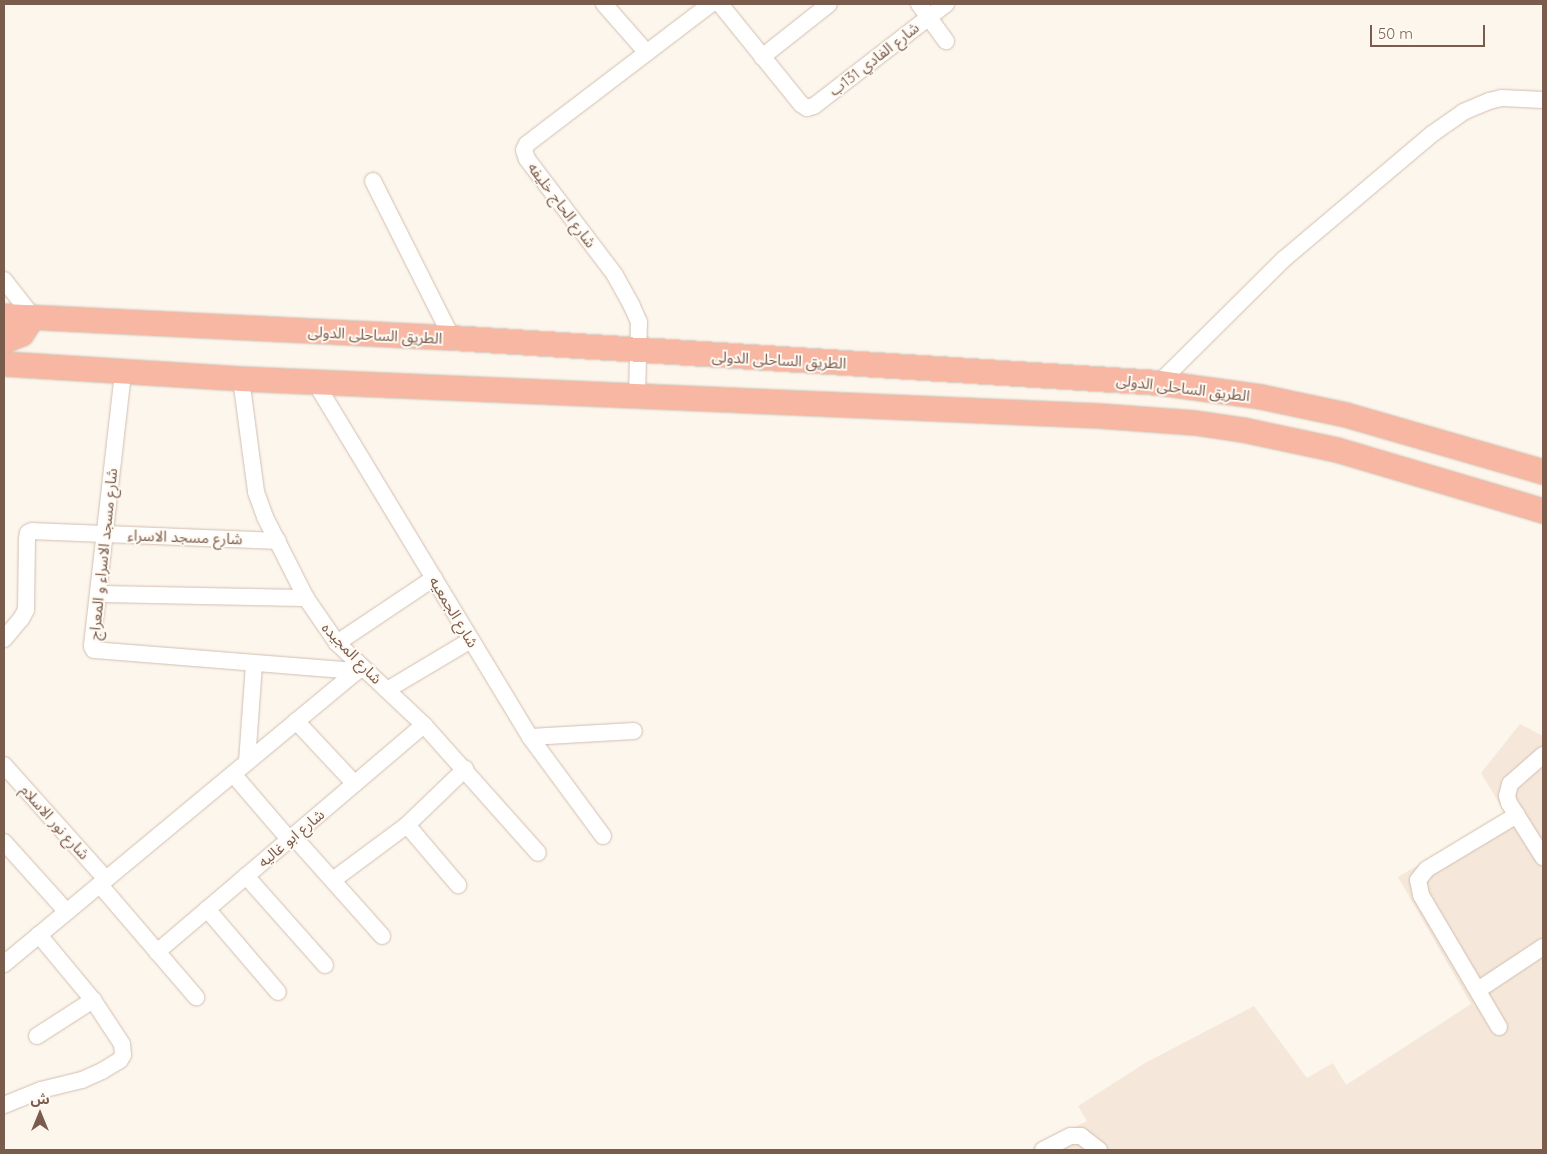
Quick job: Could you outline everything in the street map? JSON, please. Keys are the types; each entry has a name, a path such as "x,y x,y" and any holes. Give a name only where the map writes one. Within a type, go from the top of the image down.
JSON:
{"highway":[{"name":"الطريق الساحلى الدولى","path":"4,316 452,338 639,352 1159,383 1261,397 1337,413 1543,472"},
{"path":"4,341 22,334 33,317"},
{"path":"4,364 241,379 1089,416 1195,423 1243,430 1337,450 1543,511"}],"street":[{"path":"604,4 647,53"},
{"path":"720,5 762,57 829,4"},
{"path":"919,4 946,41"},
{"name":"شارع الفادي 131ب","path":"762,57 801,104 808,108 814,106 946,4"},
{"name":"شارع الحاج خليفه","path":"637,396 639,322 622,287 524,153 527,144 647,53 720,5"},
{"path":"1159,383 1284,259 1432,134 1463,112 1489,101 1502,98 1543,100"},
{"path":"373,181 452,338"},
{"path":"4,280 33,317"},
{"name":"شارع مسجد الاسراء و المعراج","path":"123,373 92,646 96,651 254,664 360,669"},
{"name":"شارع المجيده","path":"241,379 256,492 265,517 306,598 337,643 360,669 387,690 424,724 538,853"},
{"name":"شارع الجمعيه","path":"315,382 530,738 603,836"},
{"name":"شارع مسجد الاسراء","path":"4,639 26,610 28,532 35,530 278,541"},
{"path":"337,643 434,578"},
{"path":"98,594 306,598"},
{"path":"387,690 471,640"},
{"path":"247,762 254,664"},
{"path":"4,964 360,669"},
{"path":"296,722 354,784"},
{"name":"شارع ابو غاليه","path":"157,952 424,724"},
{"path":"530,738 634,731"},
{"path":"1543,755 1510,784 1507,790 1509,803 1543,857"},
{"name":"شارع نور الاسلام","path":"4,765 103,882 157,952 196,997"},
{"path":"333,880 407,825 465,770"},
{"path":"232,774 333,880 382,936"},
{"path":"1499,1027 1421,895 1418,880 1427,869 1517,816"},
{"path":"407,825 458,885"},
{"path":"4,842 67,912"},
{"path":"246,876 326,965"},
{"path":"207,909 278,992"},
{"path":"4,1105 41,1090 82,1080 120,1060 123,1055 122,1044 93,1000 39,935"},
{"path":"1478,990 1543,947"},
{"path":"37,1036 93,1000"},
{"path":"1044,1150 1071,1136 1081,1136 1099,1150"}],"shaded area":[{"path":"1520,724 1543,736 1543,1150 1030,1150 1087,1121 1078,1106 1145,1063 1254,1006 1307,1078 1333,1063 1346,1085 1471,1004 1398,877 1505,813 1481,773"}]}
